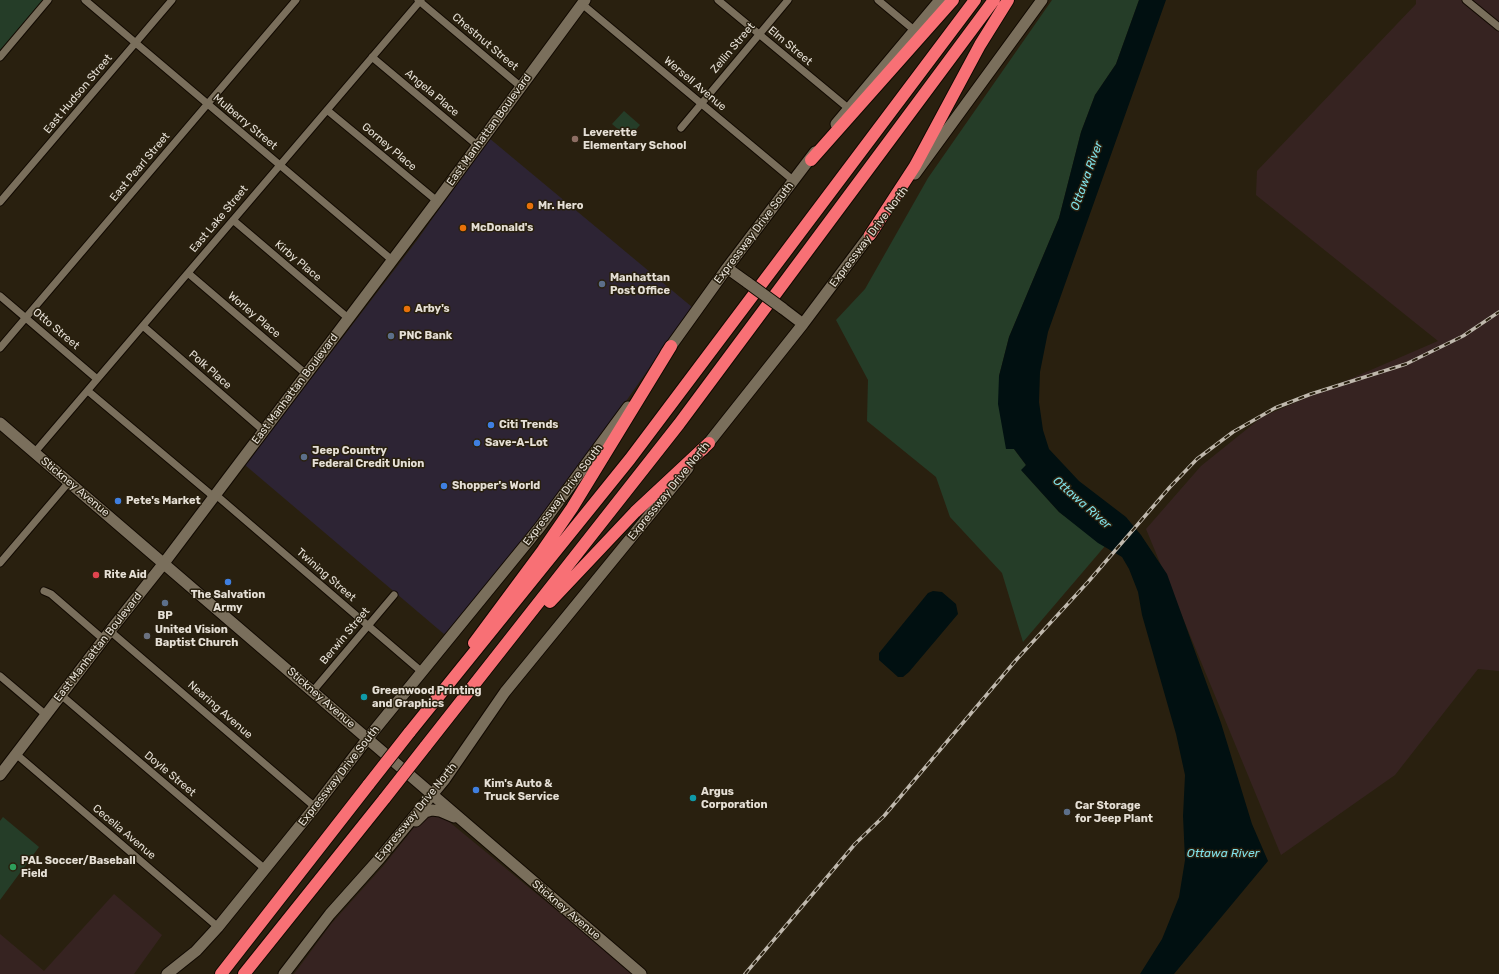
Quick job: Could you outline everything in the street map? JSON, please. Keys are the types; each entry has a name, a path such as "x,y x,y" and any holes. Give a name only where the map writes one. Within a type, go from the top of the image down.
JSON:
{"highway":[{"path":"811,160 953,0"},
{"path":"221,974 409,733 634,452 975,0"},
{"path":"244,974 503,650 679,424 994,0"},
{"path":"870,235 915,166 980,45 1008,0"},
{"path":"409,733 482,630 562,524 671,346"},
{"path":"503,650 630,517 709,443"},
{"path":"253,974 326,872"}],"main road":[{"name":"Expressway Drive South","path":"168,974 196,951 218,927 315,807 368,738 540,526 581,474 727,268 811,160 821,143 848,108 940,0"},
{"name":"Expressway Drive North","path":"284,974 337,906 380,858 431,794 445,779 505,692 709,443 803,324 1042,0"},
{"name":"East Manhattan Boulevard","path":"0,775 215,496 584,2"},
{"path":"727,268 803,324"},
{"name":"Stickney Avenue","path":"0,423 641,974"},
{"path":"337,906 382,865 424,812 440,811 465,823"}],"street":[{"path":"0,57 48,0"},
{"name":"Mulberry Street","path":"84,0 392,260"},
{"name":"East Hudson Street","path":"0,202 172,0"},
{"name":"East Pearl Street","path":"0,348 296,0"},
{"name":"East Lake Street","path":"35,452 419,0"},
{"name":"Chestnut Street","path":"419,0 520,86"},
{"name":"Elm Street","path":"718,0 848,108"},
{"name":"Zellin Street","path":"681,128 788,0"},
{"path":"878,0 914,30"},
{"path":"1466,0 1499,27"},
{"name":"Wersell Avenue","path":"584,2 701,104 794,181"},
{"name":"Angela Place","path":"372,57 477,145"},
{"name":"Gorney Place","path":"327,110 436,201"},
{"name":"Kirby Place","path":"233,220 348,318"},
{"name":"Worley Place","path":"188,273 306,374"},
{"name":"Otto Street","path":"0,296 97,379"},
{"name":"Polk Place","path":"142,326 264,431"},
{"name":"Twining Street","path":"88,391 215,496 422,672"},
{"path":"0,563 69,482"},
{"name":"Nearing Avenue","path":"44,591 51,594 107,635 315,807"},
{"name":"Berwin Street","path":"313,691 394,595"},
{"path":"0,676 46,715"},
{"name":"Doyle Street","path":"61,695 265,869"},
{"name":"Cecelia Avenue","path":"16,754 218,927"}],"shaded area":[{"path":"1416,0 1499,0 1499,671 1478,669 1395,775 1281,855 1146,529 1201,466 1262,417 1438,341 1256,195 1257,171 1416,4"},
{"path":"489,138 692,307 568,484 463,616 444,634 245,465 418,239"},
{"path":"430,814 447,820 634,974 294,974 331,924 384,865 419,821"},
{"path":"114,894 162,935 134,974 0,974 0,934 44,971"}],"green space":[{"path":"0,0 43,0 0,50"},
{"path":"1052,0 1139,0 1116,64 1095,95 1081,132 1059,218 1009,337 999,376 1014,449 1026,465 1022,471 1059,512 1105,546 1023,642 1002,573 950,517 936,477 867,421 868,380 836,320 865,289 928,178"},
{"path":"624,111 640,125 628,138 612,124"},
{"name":"PAL Soccer/Baseball Field","path":"3,817 39,847 0,900 0,821"}],"water":[{"name":"Ottawa River","path":"1139,0 1166,0 1048,332 1040,372 1039,402 1043,430 1049,449 1079,481 1126,517 1141,535 1167,574 1221,723 1252,824 1268,861 1174,974 1140,974 1162,939 1179,897 1185,860 1183,816 1185,775 1176,734 1142,615 1138,592 1129,569 1122,557 1098,543 1059,512 1021,470 1026,465 1014,449 1006,449 998,404 999,376 1009,337 1059,218 1081,132 1095,95 1116,64"},
{"path":"933,591 942,592 956,604 958,614 909,672 903,677 898,677 879,660 879,653 928,593"}],"railway":[{"path":"745,974 855,844 884,816 1017,659 1088,582 1170,487 1197,459 1233,432 1275,408 1311,394 1406,364 1463,336 1499,312"}],"place":[{"name":"Leverette Elementary School","path":"575,139"},
{"name":"Mr. Hero","path":"530,206"},
{"name":"McDonald's","path":"463,228"},
{"name":"Manhattan Post Office","path":"602,284"},
{"name":"Arby's","path":"407,309"},
{"name":"PNC Bank","path":"391,336"},
{"name":"Citi Trends","path":"491,425"},
{"name":"Save-A-Lot","path":"477,443"},
{"name":"Jeep Country Federal Credit Union","path":"304,457"},
{"name":"Shopper's World","path":"444,486"},
{"name":"Pete's Market","path":"118,501"},
{"name":"Rite Aid","path":"96,575"},
{"name":"The Salvation Army","path":"228,582"},
{"name":"BP","path":"165,603"},
{"name":"United Vision Baptist Church","path":"147,636"},
{"name":"Greenwood Printing and Graphics","path":"364,697"},
{"name":"Kim's Auto & Truck Service","path":"476,790"},
{"name":"Argus Corporation","path":"693,798"},
{"name":"Car Storage for Jeep Plant","path":"1067,812"},
{"name":"PAL Soccer/Baseball Field","path":"13,867"}]}
